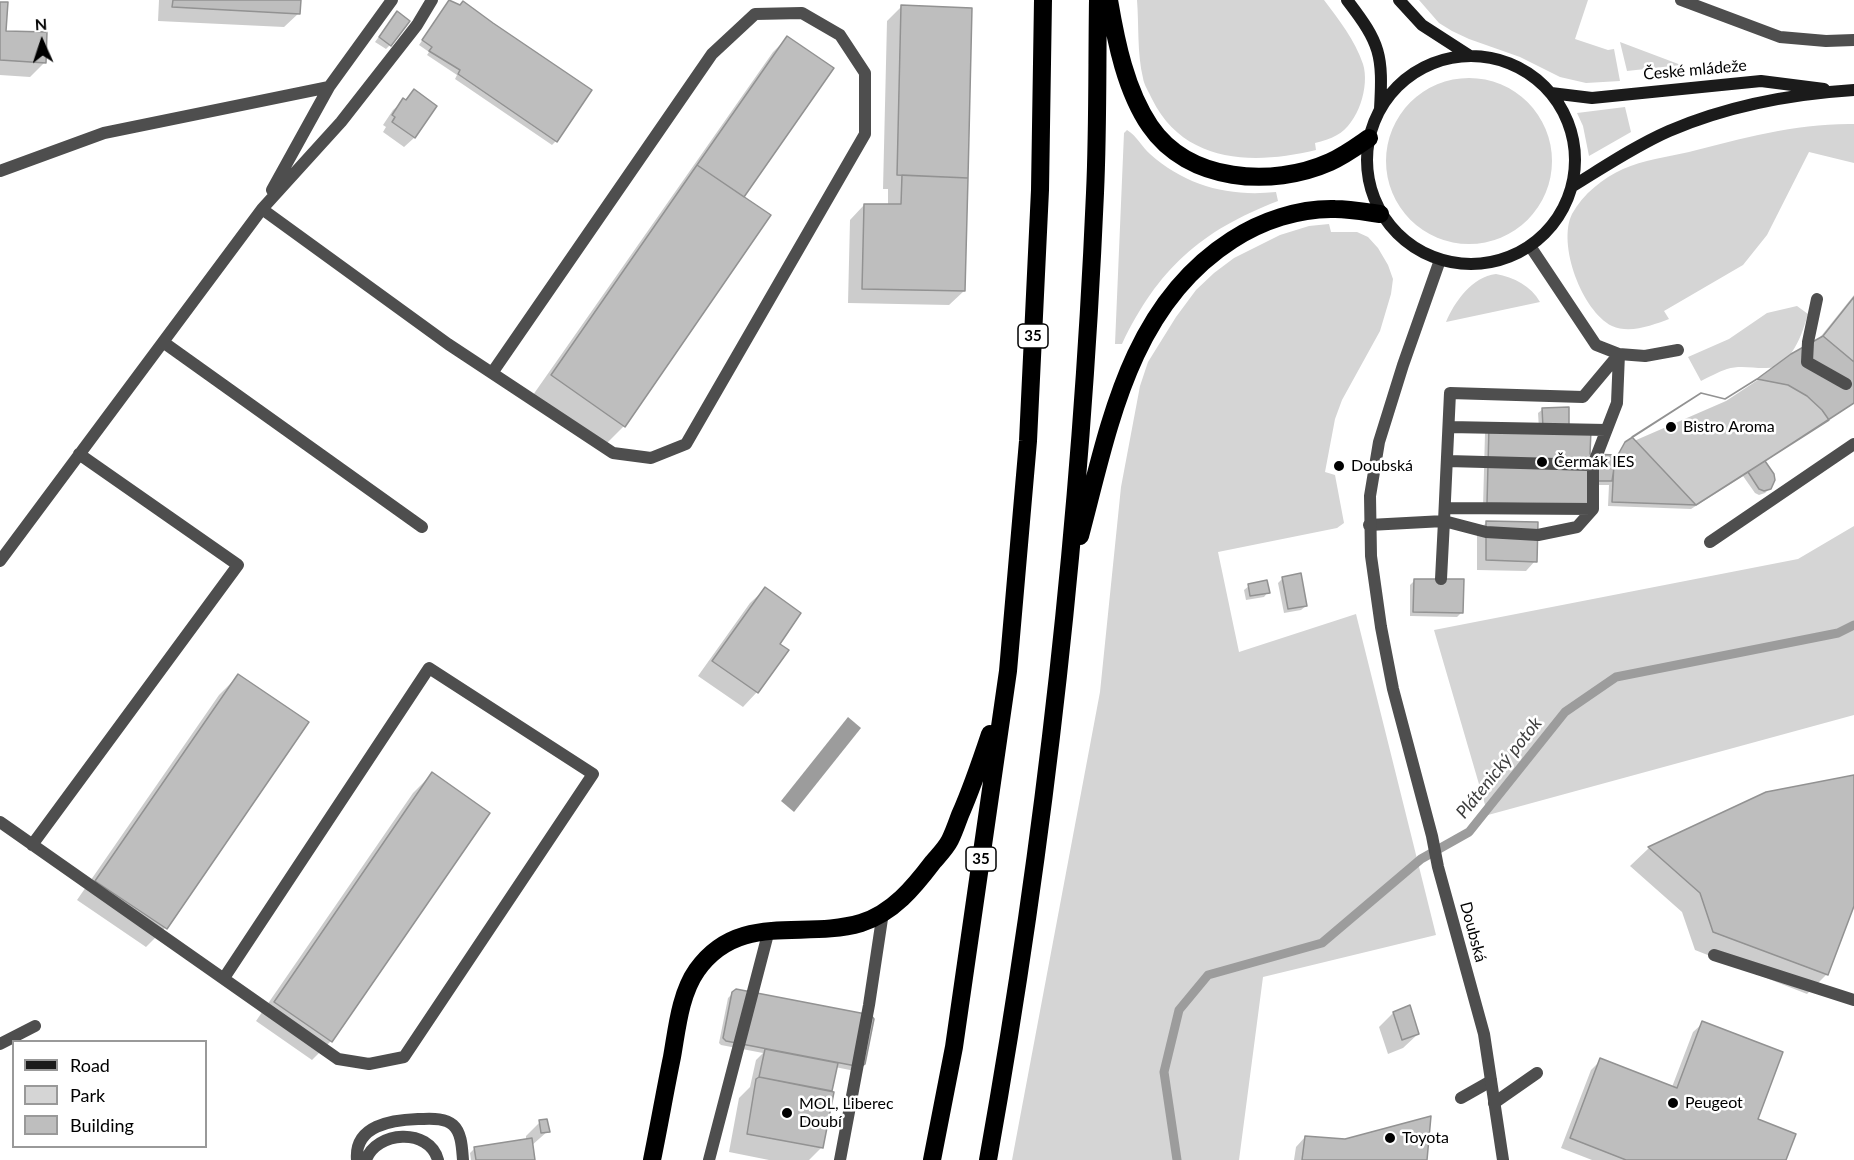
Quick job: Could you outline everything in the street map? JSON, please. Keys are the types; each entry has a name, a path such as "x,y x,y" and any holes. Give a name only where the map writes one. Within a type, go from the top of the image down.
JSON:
{"highway":[{"name":"35","path":"932,1160 954,1047 1008,671 1028,441 1040,190 1043,0"},
{"path":"988,1160 1029,916 1068,584 1080,437 1095,192 1098,0"},
{"path":"1109,0 1120,53 1138,107 1151,128 1168,146 1197,165 1213,172 1238,176 1285,174 1307,170 1329,162 1348,153 1369,138"},
{"path":"1068,584 1116,402 1131,362 1158,312 1188,274 1212,252 1246,230 1277,218 1308,211 1335,209 1380,214"},
{"path":"652,1160 682,1005 696,972 722,945 752,932 834,928 863,922 901,900 917,884 950,841 975,779 1008,671"}],"street":[{"path":"262,209 329,87 392,0"},
{"path":"0,561 262,209 341,122 417,25 432,0"},
{"path":"1347,0 1375,41 1380,57 1382,74 1380,110"},
{"path":"1399,0 1422,25 1470,56"},
{"path":"1681,0 1780,37 1826,41 1854,40"},
{"path":"262,209 448,344 613,453 651,458 686,444 865,134 865,73 840,34 802,14 755,14 712,54 492,373"},
{"path":"1470,56 1492,58 1514,65 1534,77 1551,93 1564,113 1573,137 1576,161 1573,186 1557,220 1530,246 1508,258 1483,264 1457,264 1440,260 1411,246 1392,230 1380,214 1370,186 1366,162 1369,138 1380,110 1396,88 1417,71 1442,60 1470,56"},
{"name":"České mládeže","path":"1551,93 1592,98 1761,81 1848,91"},
{"path":"0,171 104,133 329,87"},
{"name":"České mládeže","path":"1573,186 1641,145 1671,131 1729,110 1782,98 1848,91"},
{"path":"1530,246 1596,345 1619,354 1645,356 1678,350"},
{"name":"Doubská","path":"1440,260 1379,442 1373,472 1369,525 1375,589 1388,662 1438,867 1484,1034 1503,1160"},
{"path":"1817,299 1808,342 1807,362 1846,384"},
{"path":"163,342 422,527"},
{"path":"1441,579 1450,393 1583,397 1619,354"},
{"path":"1369,525 1444,521 1486,532 1538,535 1577,527 1593,509 1593,465 1617,403 1619,354"},
{"path":"1449,427 1606,430"},
{"path":"1710,543 1854,444"},
{"path":"32,844 238,565 79,454"},
{"path":"1448,461 1593,465"},
{"path":"1445,508 1593,509"},
{"path":"0,822 338,1059 369,1064 404,1057 593,774 429,668 224,978"},
{"path":"840,1160 869,1005 883,912"},
{"path":"709,1160 769,930"},
{"path":"1714,955 1854,1000"},
{"path":"0,1044 35,1026"},
{"path":"1494,1103 1537,1073"},
{"path":"1461,1098 1491,1081"},
{"path":"357,1160 359,1146 364,1137 379,1125 395,1120 431,1119 444,1120 456,1128 463,1160"},
{"path":"366,1160 374,1147 384,1140 402,1137 419,1140 429,1147 438,1160"}],"green space":[{"path":"1137,0 1324,0 1351,38 1363,64 1365,83 1356,114 1344,130 1337,135 1315,143 1316,150 1269,158 1245,158 1202,148 1182,136 1166,120 1145,86 1140,59"},
{"path":"1419,0 1588,0 1575,39 1608,50 1614,49 1620,81 1586,83 1560,77 1520,57 1452,31 1439,23"},
{"path":"1620,42 1681,65 1627,71"},
{"path":"1469,78 1501,85 1515,92 1527,103 1538,115 1545,129 1552,161 1545,193 1538,207 1527,219 1515,230 1501,237 1469,244 1437,237 1423,230 1411,219 1400,207 1393,193 1386,161 1393,129 1400,115 1411,103 1423,92 1437,85"},
{"path":"1625,107 1631,132 1589,156 1583,126 1577,113"},
{"path":"1854,124 1854,163 1809,152 1767,235 1743,265 1664,311 1669,319 1641,328 1619,328 1601,318 1591,306 1582,292 1570,259 1568,227 1577,207 1601,182 1639,163 1750,137 1812,126"},
{"path":"1127,130 1150,154 1178,174 1225,191 1276,192 1278,201 1226,225 1184,256 1151,294 1122,344 1115,344 1124,133"},
{"path":"1329,224 1331,232 1357,232 1368,237 1378,248 1393,279 1380,331 1342,400 1335,419 1325,472 1335,475 1344,523 1337,528 1218,552 1239,652 1356,614 1436,935 1263,977 1239,1160 1012,1160 1100,692 1121,487 1140,386 1148,362 1196,290 1214,273 1234,258 1280,235 1309,226"},
{"path":"1496,274 1521,283 1532,291 1540,302 1446,322 1465,291 1479,280"},
{"path":"1797,306 1808,314 1799,340 1788,357 1781,363 1764,368 1732,368 1701,381 1688,357 1729,339 1767,313"},
{"path":"1854,526 1854,715 1488,815 1434,630 1798,559"}],"shaded area":[{"path":"848,717 861,728 794,812 781,801"}],"building":[{"path":"173,0 301,0 300,14 172,7"},
{"path":"449,0 460,5 463,1 592,90 557,142 458,74 460,70 429,51 432,47 422,40"},
{"path":"0,2 8,2 6,31 47,32 46,63 0,60"},
{"path":"901,5 972,8 968,178 897,175"},
{"path":"397,11 410,21 391,46 379,37"},
{"path":"787,36 834,68 744,197 697,165"},
{"path":"414,89 437,106 415,138 392,122 395,117 392,115 403,98 406,100"},
{"path":"697,165 771,215 625,427 551,375"},
{"path":"902,175 968,178 965,291 862,289 864,204 901,204"},
{"path":"1854,297 1854,362 1823,336"},
{"path":"1854,297 1854,403 1765,461 1774,474 1775,480 1771,489 1764,491 1759,489 1748,472 1696,505 1632,437 1701,393 1725,399 1757,379 1791,354 1823,336"},
{"path":"1757,379 1788,385 1807,396 1829,420 1696,505 1612,502 1614,462 1625,442 1701,393 1725,399"},
{"path":"1569,407 1569,429 1591,430 1590,454 1616,455 1612,481 1589,481 1589,505 1487,503 1489,427 1543,428 1542,408"},
{"path":"1486,521 1538,522 1537,562 1486,560"},
{"path":"1301,573 1307,606 1288,609 1282,577"},
{"path":"1414,579 1464,579 1463,613 1413,612"},
{"path":"1267,580 1270,593 1250,596 1248,584"},
{"path":"765,587 801,613 780,644 789,650 758,693 712,661"},
{"path":"238,674 309,722 167,929 95,881"},
{"path":"432,772 490,813 332,1042 274,1002"},
{"path":"1854,775 1854,906 1828,975 1713,932 1700,893 1648,847 1766,792"},
{"path":"736,989 871,1015 874,1019 865,1064 861,1067 726,1041 723,1038 732,992"},
{"path":"1410,1005 1419,1034 1402,1040 1393,1012"},
{"name":"Peugeot","path":"1702,1021 1783,1052 1758,1119 1796,1134 1786,1160 1626,1160 1570,1138 1600,1058 1677,1088"},
{"path":"765,1049 838,1063 832,1091 759,1077"},
{"path":"759,1077 834,1092 823,1148 747,1134 756,1079"},
{"name":"Toyota","path":"1431,1116 1427,1160 1302,1160 1305,1136 1345,1139"},
{"path":"547,1119 550,1132 541,1133 539,1120"},
{"path":"532,1138 535,1160 476,1160 474,1147"}],"waterway":[{"name":"Plátenický potok","path":"1177,1160 1164,1072 1179,1010 1208,975 1322,943 1421,859 1469,832 1565,712 1616,677 1838,633 1854,625"}],"place":[{"name":"Bistro Aroma","path":"1671,427"},
{"name":"Čermák IES","path":"1542,462"},
{"name":"Doubská","path":"1339,466"},
{"name":"Peugeot","path":"1673,1103"},
{"name":"MOL, Liberec Doubí","path":"787,1113"},
{"name":"Toyota","path":"1390,1138"}]}
